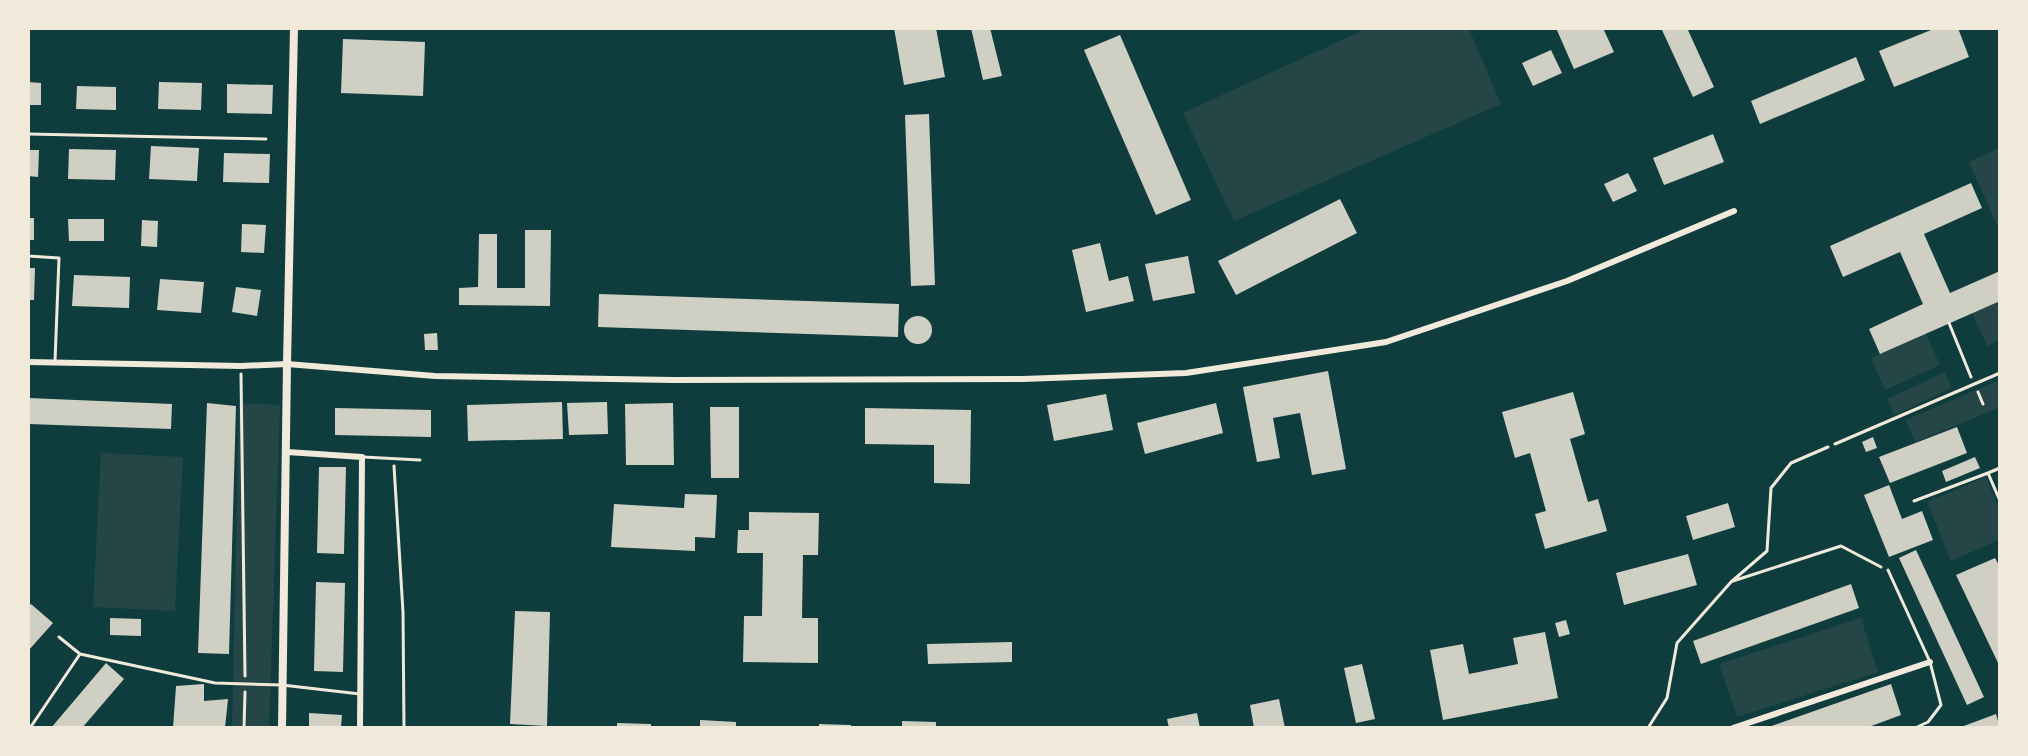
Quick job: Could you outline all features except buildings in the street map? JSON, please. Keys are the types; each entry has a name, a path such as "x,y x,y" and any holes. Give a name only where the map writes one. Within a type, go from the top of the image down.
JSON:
{"street":[{"path":"282,728 294,28"},
{"path":"28,362 241,366 287,364 435,376 673,380 1023,379 1186,373 1386,342 1567,281 1734,211"},
{"path":"287,452 362,457 360,728"},
{"path":"1733,728 1930,662"}],"lane":[{"path":"28,134 266,139"},
{"path":"28,256 59,258 55,363"},
{"path":"1834,444 2000,373"},
{"path":"362,457 420,460"},
{"path":"1914,501 2000,468"},
{"path":"1988,473 2000,501"},
{"path":"1888,570 1930,662 1941,705 1928,722 1915,728"},
{"path":"59,637 80,654 215,683 282,685 360,694"},
{"path":"30,728 80,654"}],"path":[{"path":"1949,323 1983,404"},
{"path":"241,366 246,683 244,728"},
{"path":"1648,728 1667,698 1677,643 1731,582 1767,551 1771,488 1791,463 1834,444"},
{"path":"394,459 403,612 404,728"},
{"path":"1731,582 1841,546 1888,570"}],"shaded area":[{"path":"1368,28 1469,29 1501,104 1234,221 1183,113"},
{"path":"1999,148 1999,230 1969,162"},
{"path":"1999,301 1999,340 1987,346 1972,313"},
{"path":"1926,334 1940,365 1885,390 1871,358"},
{"path":"1945,372 1952,388 1894,415 1887,399"},
{"path":"1999,380 1999,408 1915,442 1906,420"},
{"path":"239,403 280,405 269,727 232,728"},
{"path":"101,453 183,457 175,611 93,607"},
{"path":"1986,477 1999,509 1999,540 1951,561 1927,502"},
{"path":"1861,618 1878,672 1737,717 1719,664"}]}
